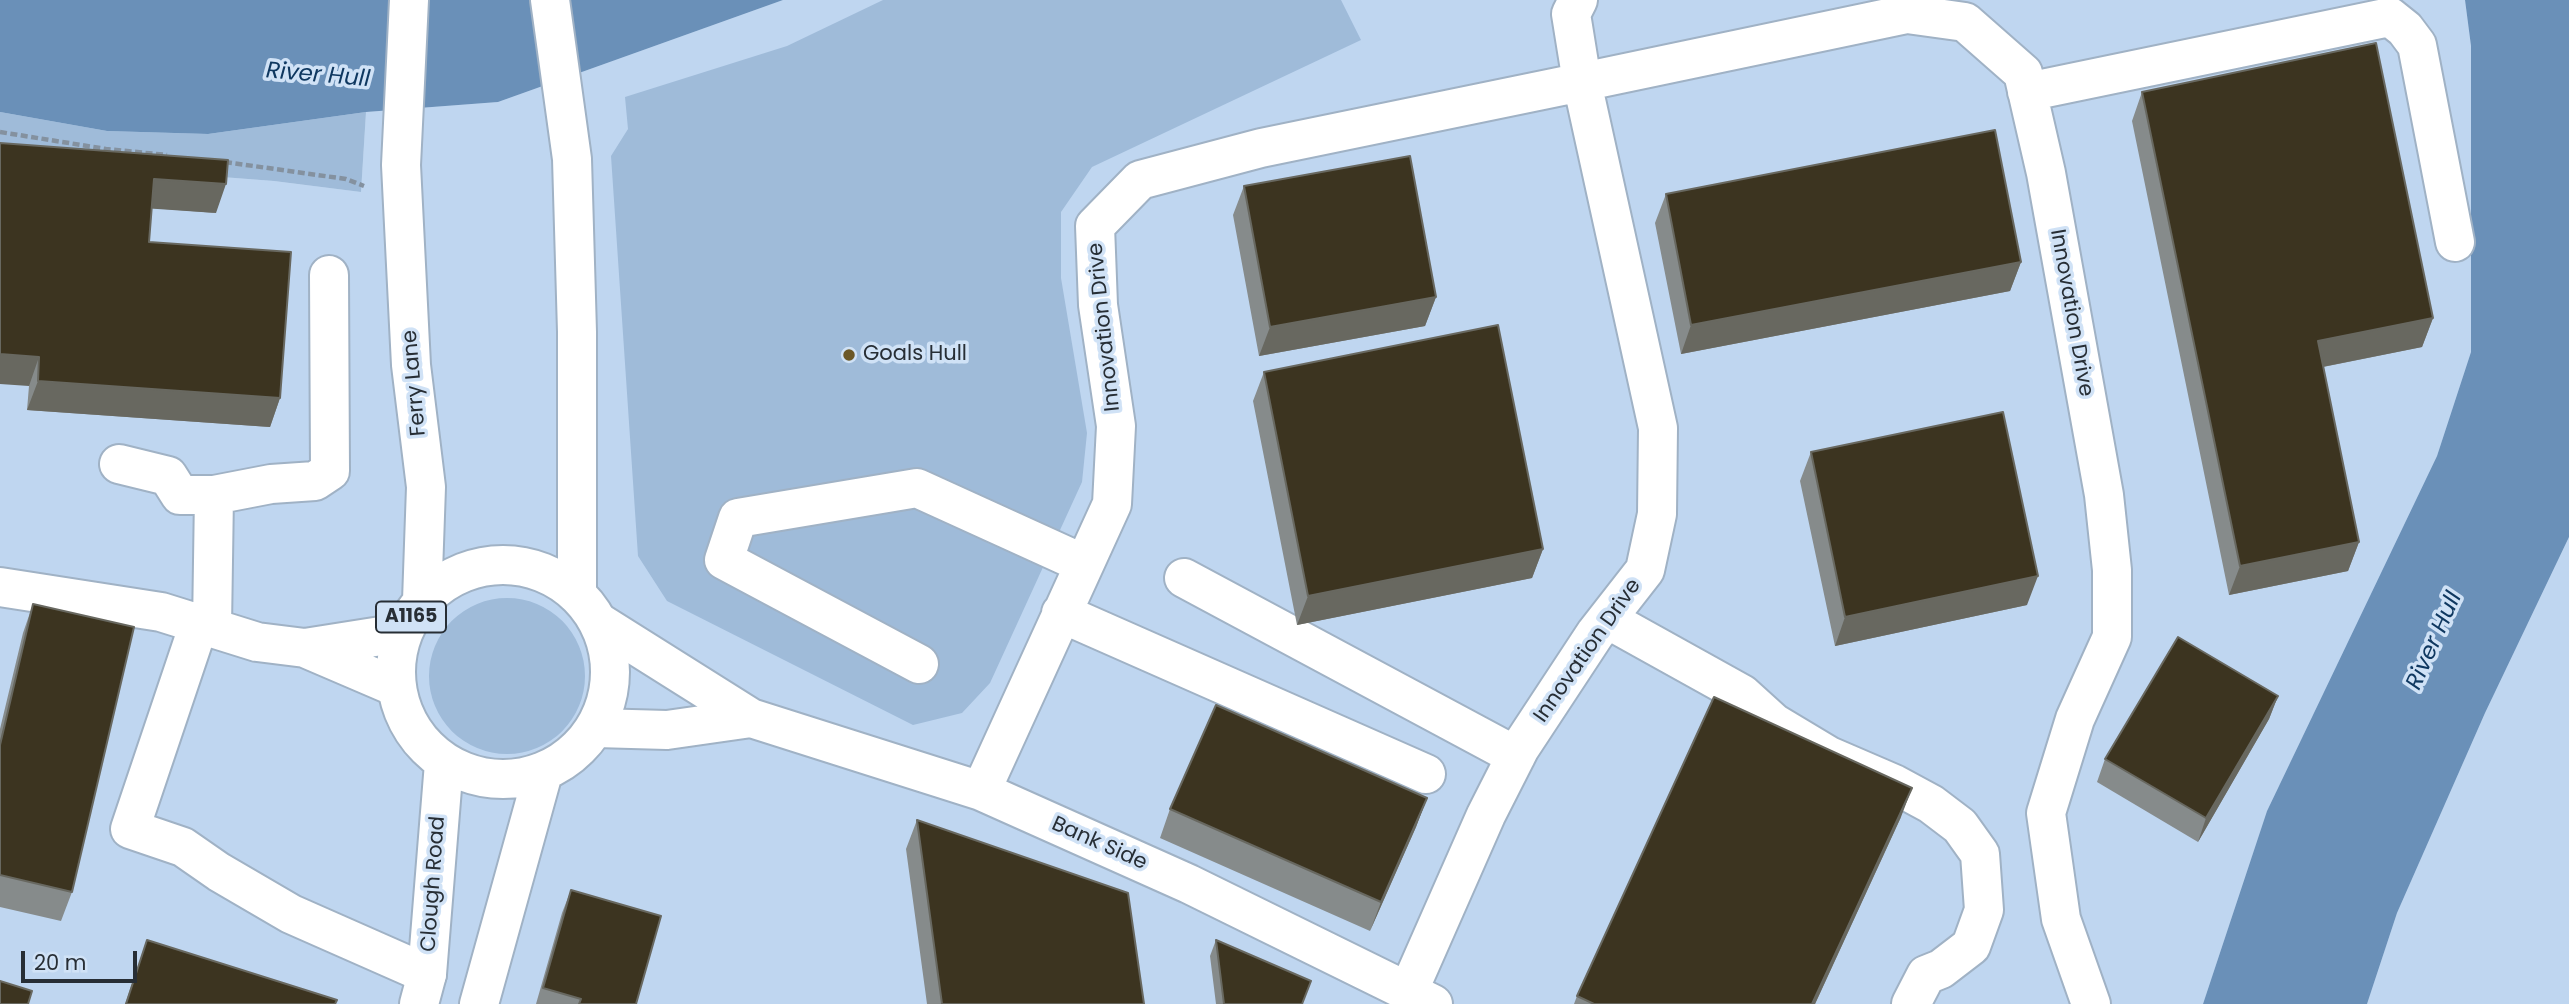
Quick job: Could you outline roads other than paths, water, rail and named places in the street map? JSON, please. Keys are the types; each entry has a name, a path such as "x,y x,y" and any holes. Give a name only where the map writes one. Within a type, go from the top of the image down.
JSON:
{"street":[{"name":"Ferry Lane","path":"408,0 402,183 411,365 426,487 422,601"},
{"path":"550,0 572,159 577,331 577,592"},
{"path":"1578,0 1571,14 1581,82"},
{"name":"Innovation Drive","path":"981,791 1112,504 1116,426 1098,305 1095,226 1140,180 1261,148 1906,14 1965,22 2023,73 2046,173 2104,495 2112,570 2112,636 2074,719 2046,813 2061,919 2091,1004"},
{"path":"2027,92 2390,17 2405,29 2417,45 2455,242"},
{"name":"Innovation Drive","path":"1420,998 1486,815 1517,756 1587,645 1645,570 1657,514 1658,428 1581,82"},
{"path":"119,464 168,476 180,495 214,495 271,484 315,481 331,471 329,275"},
{"path":"919,664 724,560 738,517 917,488 1084,564"},
{"path":"214,495 206,625 130,829 183,847 219,872 423,989"},
{"name":"A1165","path":"507,564 547,573 577,592 600,623 611,683 596,728 580,749 543,773 489,780 444,763 411,728 396,687 400,633 422,601 458,573 507,564"},
{"path":"1184,578 1517,756"},
{"path":"0,587 161,612 257,642 305,648 396,687"},
{"path":"1061,613 1426,774"},
{"path":"1607,619 1742,694 1774,723 1829,756 1894,784 1931,804 1960,826 1980,854 1984,909 1970,946 1941,969 1926,975 1911,1004"},
{"name":"Bank Side","path":"600,623 751,718 981,791 1189,884 1420,998"},
{"path":"305,648 400,633"},
{"name":"Bank Side","path":"596,728 667,730 751,718"},
{"name":"Clough Road","path":"423,989 444,763"},
{"path":"478,1004 543,773"}],"water":[{"name":"River Hull","path":"0,0 783,0 498,102 366,112 208,134 107,131 0,112"},
{"name":"River Hull","path":"2465,0 2569,0 2569,537 2485,713 2397,913 2367,1004 2203,1004 2267,811 2437,456 2471,352 2471,46"}],"place":[{"name":"Goals Hull","path":"849,355"}]}
